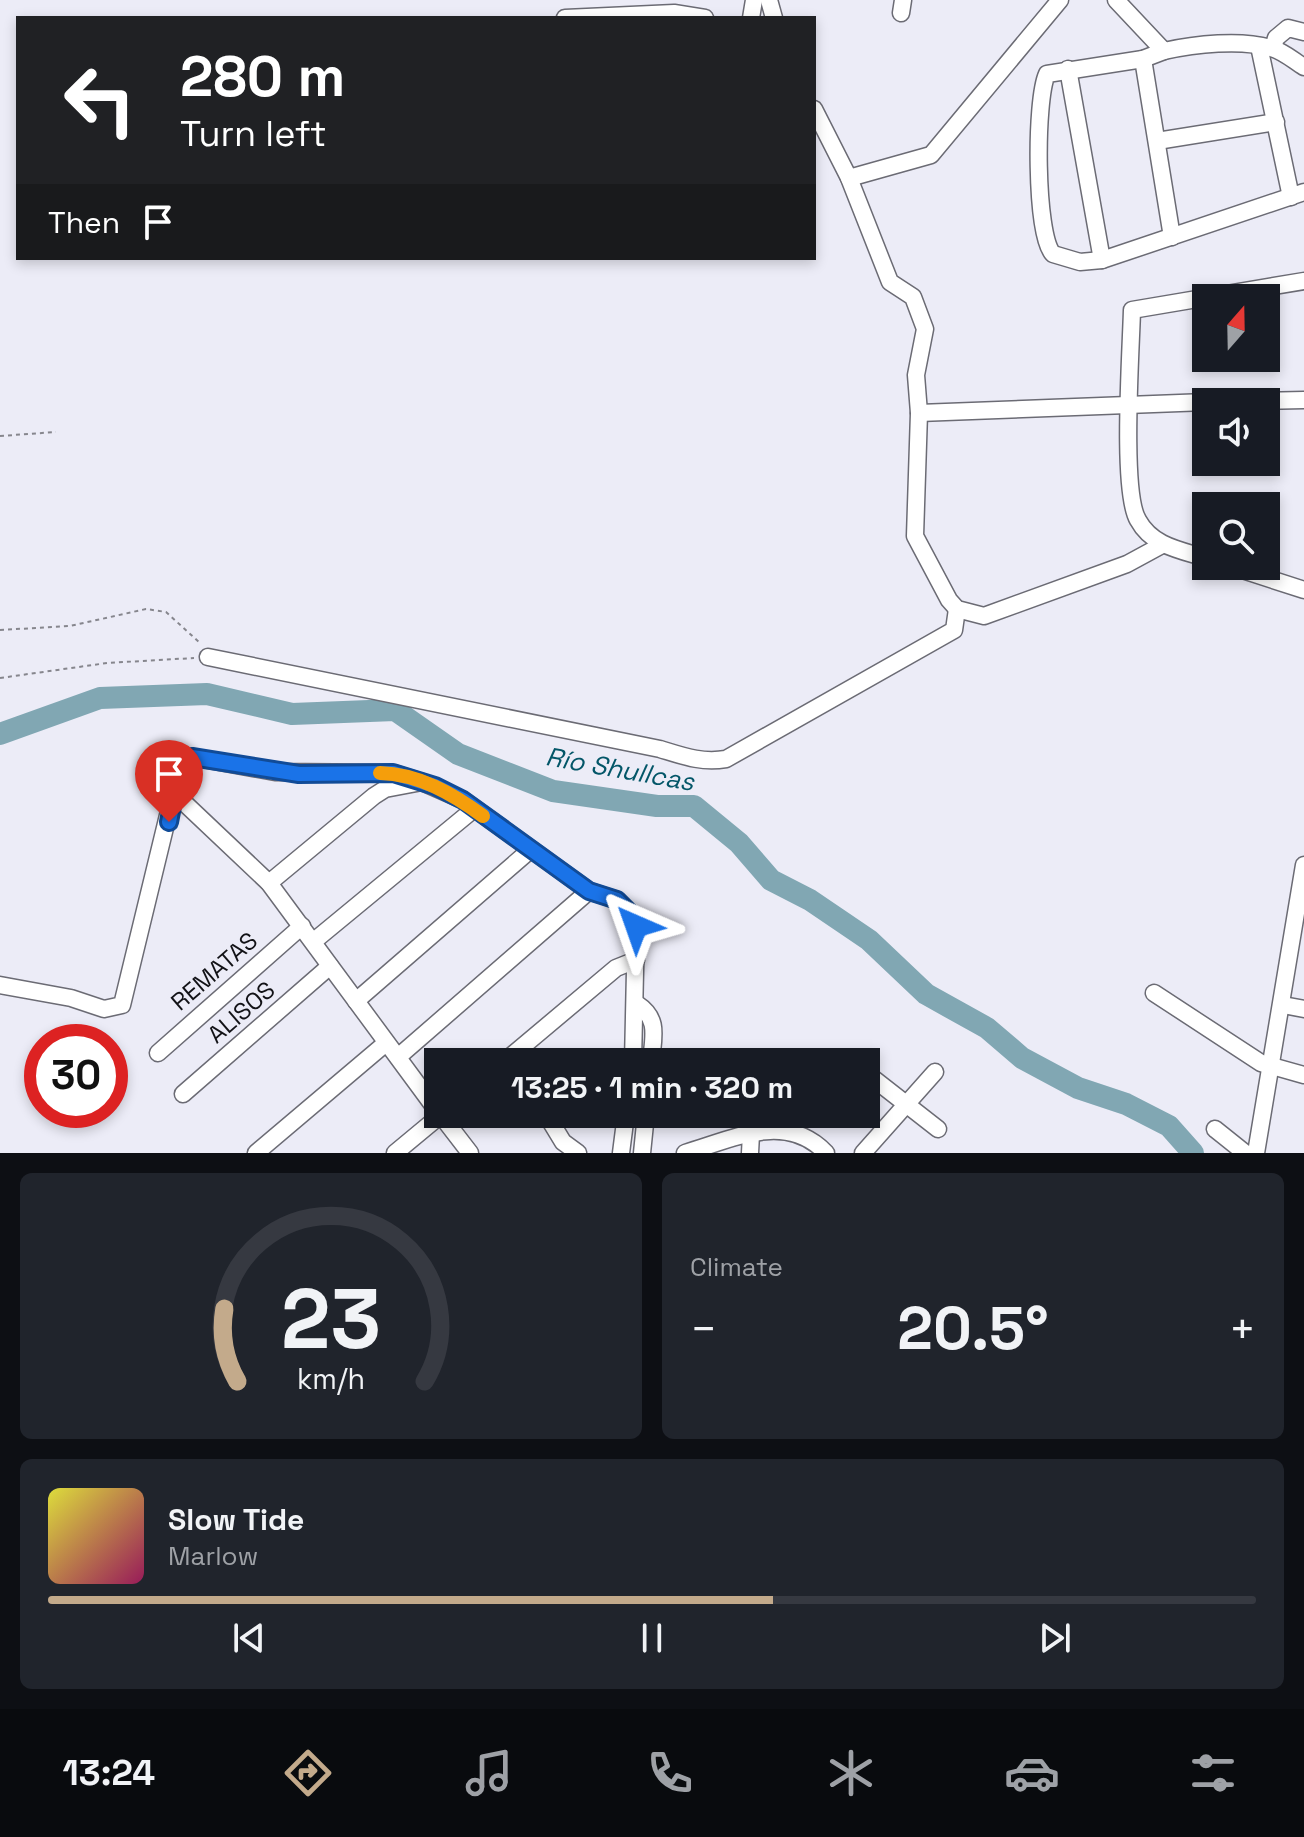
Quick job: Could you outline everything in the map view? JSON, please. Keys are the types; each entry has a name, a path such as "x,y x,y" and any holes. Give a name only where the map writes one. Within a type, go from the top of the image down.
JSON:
{"street":[{"path":"849,178 931,155 1060,0"},
{"path":"1116,0 1164,51"},
{"path":"571,11 693,16"},
{"path":"1266,47 1288,28 1304,32"},
{"path":"1266,47 1276,122 1297,195 1102,260 1080,262 1053,254 1043,235 1039,104 1045,78 1059,70 1143,59 1164,51 1220,45 1266,47 1304,67"},
{"path":"1143,59 1172,237"},
{"path":"1059,70 1102,260"},
{"path":"816,113 849,178 890,282 913,297 923,321 926,337 916,375 919,413 915,536 957,609 954,630"},
{"path":"1157,141 1276,122"},
{"path":"1192,554 1162,545 1137,519 1131,500 1129,404 1132,310 1304,281"},
{"path":"1280,401 1304,400"},
{"path":"919,413 1192,402"},
{"path":"208,657 630,743 697,761 713,761 726,759 954,630 1127,564 1162,545"},
{"path":"1273,580 1304,590"},
{"path":"957,609 984,616"},
{"path":"0,985 71,998 104,1009 122,1005 176,795 179,770 186,760 196,756 275,772 393,773 463,800 529,851 589,891 617,900 630,913 636,926 634,1048"},
{"path":"269,883 374,796 385,789 422,782"},
{"path":"176,795 269,883 424,1092"},
{"path":"314,941 474,809"},
{"path":"356,1001 529,851"},
{"path":"1256,1153 1303,876"},
{"path":"398,1057 589,891"},
{"name":"REMATAS","path":"158,1053 302,926"},
{"path":"524,1048 616,968 636,960"},
{"name":"ALISOS","path":"183,1094 330,966"},
{"path":"1154,993 1240,1052 1272,1068 1304,1075"},
{"path":"637,1004 647,1010 655,1022 652,1048"},
{"path":"1283,1005 1304,1009"},
{"path":"256,1153 386,1043"},
{"path":"863,1153 935,1072"},
{"path":"880,1083 938,1129"},
{"path":"395,1153 424,1128"},
{"path":"451,1128 470,1153"},
{"path":"554,1128 563,1142 578,1153"},
{"path":"621,1153 624,1128"},
{"path":"642,1153 645,1128"},
{"path":"685,1153 779,1128 814,1140 826,1153"},
{"path":"1215,1129 1245,1153"},
{"path":"750,1153 751,1134"}],"path":[{"path":"0,436 56,432"},
{"path":"0,630 70,626 146,609 166,612 198,640 208,657 107,663 0,678"}],"waterway":[{"name":"Río Shullcas","path":"0,734 100,698 207,694 292,714 395,710 458,754 553,791 657,806 694,806 739,843 771,880 810,900 869,940 926,994 987,1028 1022,1058 1078,1088 1126,1104 1169,1126 1193,1153"}],"slow traffic":[{"path":"380,773 393,773 435,786 463,800 483,816"}],"route":[{"path":"169,822 179,770 186,760 196,756 275,772 393,773 435,786 463,800 529,851 589,891 617,900 630,913 636,926"}]}
